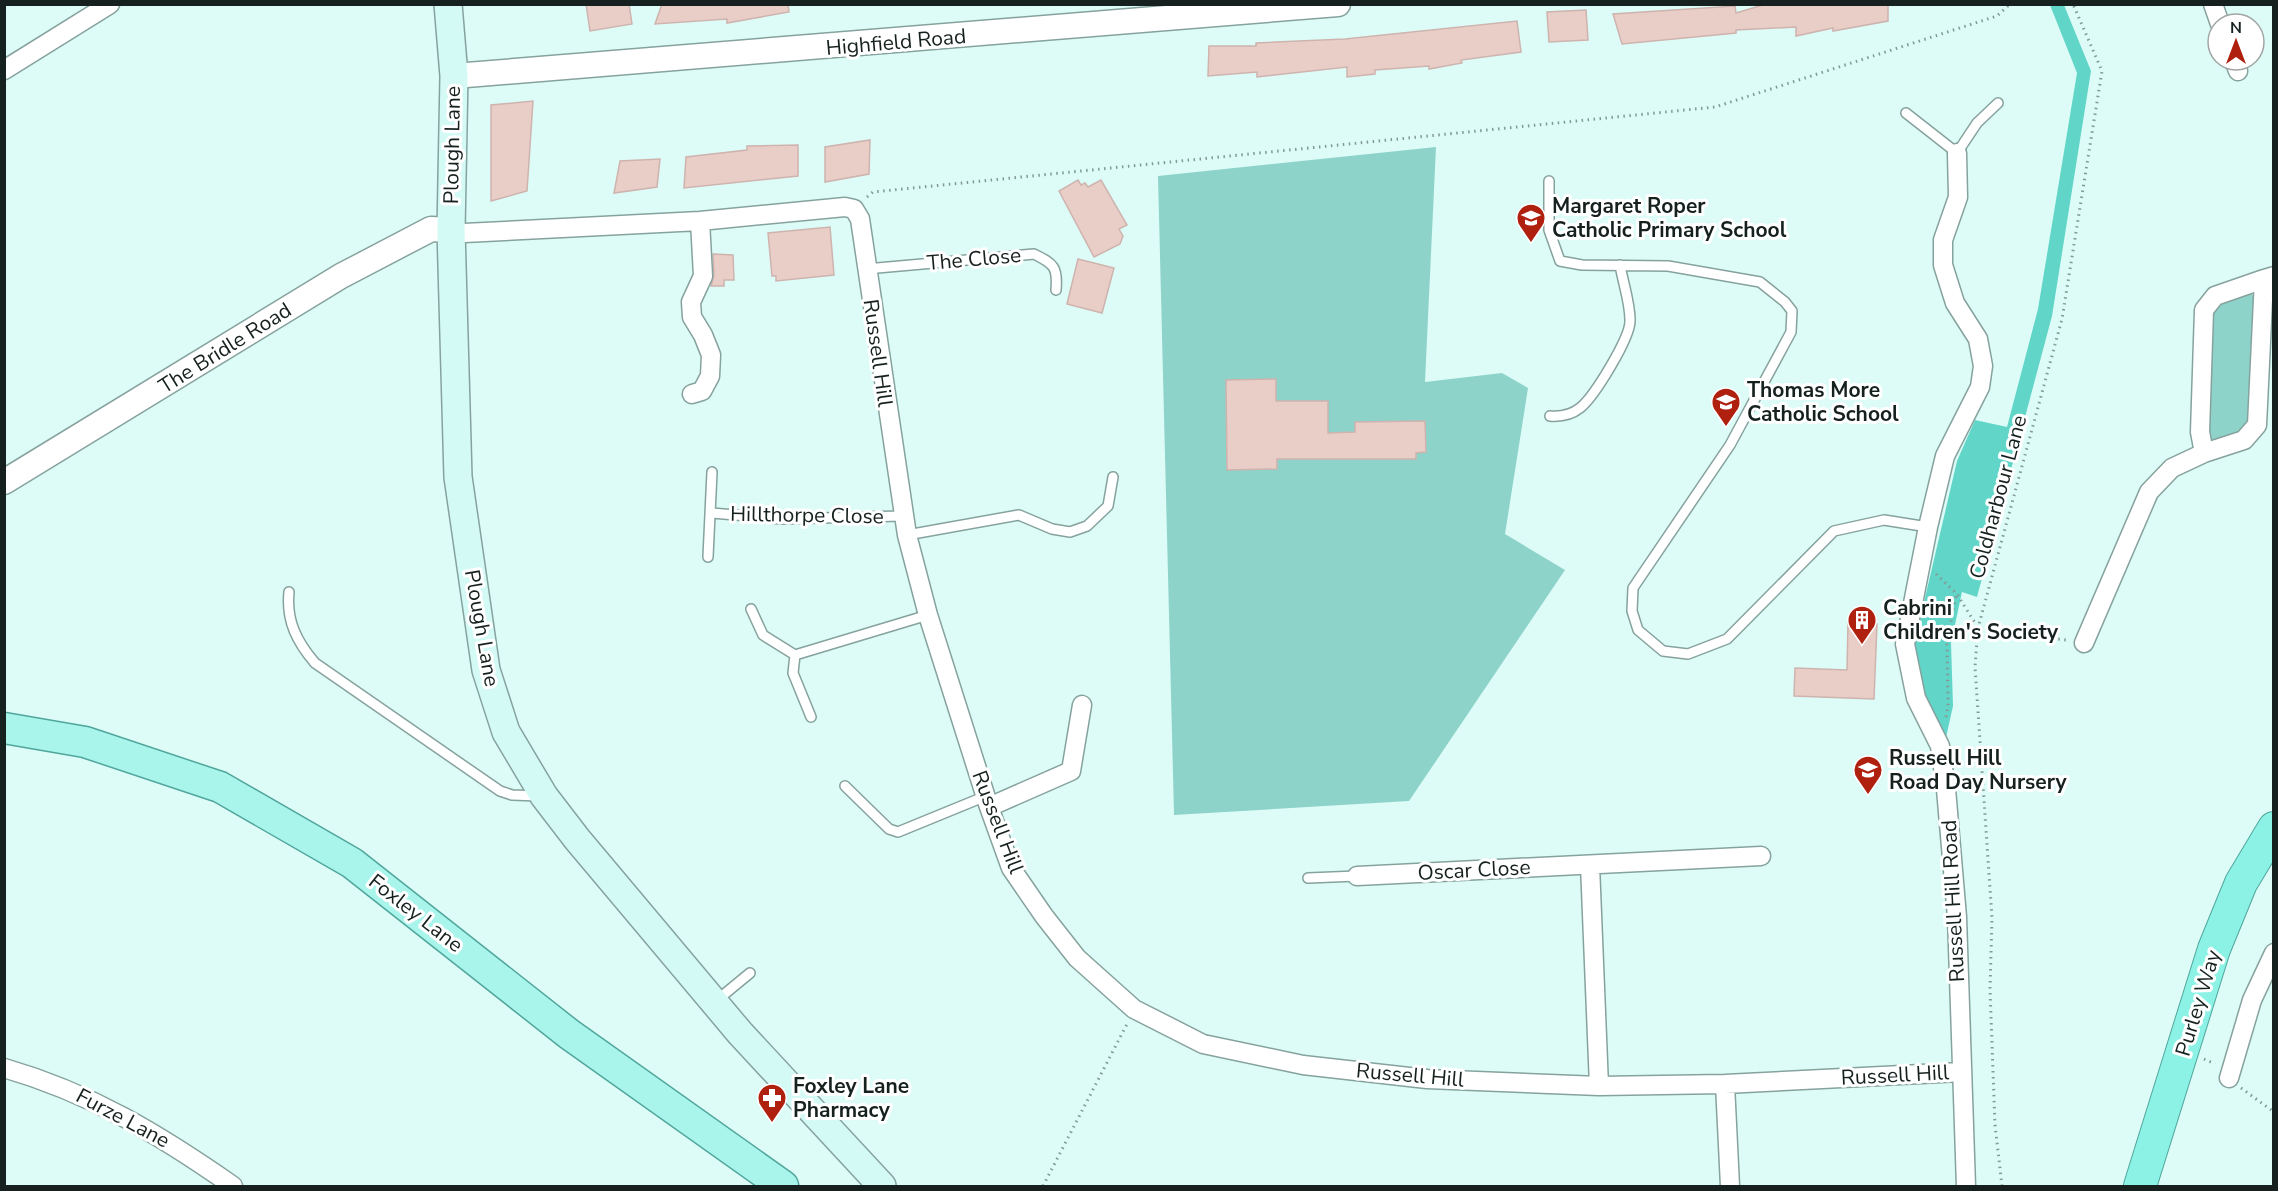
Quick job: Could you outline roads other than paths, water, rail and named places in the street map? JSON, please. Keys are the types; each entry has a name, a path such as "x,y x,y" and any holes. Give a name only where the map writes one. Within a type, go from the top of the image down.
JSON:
{"highway":[{"name":"Purley Way","path":"2140,1186 2214,949 2241,883 2274,828"}],"main road":[{"name":"Plough Lane","path":"448,4 454,76 451,230 458,477 486,670 506,732 544,796 577,839 714,1002 882,1186"},
{"name":"Foxley Lane","path":"4,728 86,742 220,787 352,863 569,1034 783,1186"}],"street":[{"path":"4,70 110,4"},
{"name":"Highfield Road","path":"454,76 1338,4"},
{"name":"Russell Hill Road","path":"1957,153 1958,197 1942,240 1942,265 1955,303 1978,339 1983,366 1980,387 1945,456 1928,527 1905,644 1916,698 1940,746 1946,789 1957,917 1966,1186"},
{"name":"Russell Hill","path":"700,221 845,207 854,209 860,219 902,516 928,615 988,802 1011,868 1044,916 1077,958 1134,1009 1203,1044 1303,1065 1427,1079 1599,1086 1725,1084 1961,1072"},
{"path":"451,230 464,233 700,221 703,276 691,302 692,317 711,355 710,376 702,391 692,394"},
{"name":"The Bridle Road","path":"4,482 341,276 431,229 451,230"},
{"path":"2084,643 2149,492 2172,468 2204,453 2244,440 2257,425 2269,277 2215,296 2204,310 2200,432 2204,453"},
{"path":"988,802 1071,771 1082,705"},
{"name":"Oscar Close","path":"1357,876 1761,856"},
{"path":"1590,864 1599,1086"},
{"path":"2229,1078 2252,1000 2274,953"},
{"name":"Furze Lane","path":"4,1068 69,1089 110,1109 163,1138 233,1186"},
{"path":"1725,1084 1730,1186"}],"lane":[{"path":"1906,113 1957,153 1977,123 1998,103"},
{"path":"1550,181 1550,230 1560,261 1582,265 1668,266 1760,282 1785,302 1793,318 1787,339 1730,445 1633,588 1632,611 1638,630 1663,651 1688,654 1727,639 1834,531 1884,520 1928,527"},
{"name":"The Close","path":"866,269 1034,254 1050,262 1057,274 1056,290"},
{"path":"1550,416 1563,417 1578,410 1590,399 1627,335 1631,322 1620,265"},
{"name":"Hillthorpe Close","path":"708,557 712,513 712,472"},
{"path":"907,535 1019,515 1052,530 1070,532 1087,526 1108,506 1113,477"},
{"name":"Hillthorpe Close","path":"712,513 782,519 902,516"},
{"path":"289,592 288,606 291,622 299,644 315,663 500,791 512,795 544,796"},
{"path":"752,609 763,635 795,655 928,615"},
{"path":"795,655 793,673 812,717"},
{"path":"846,786 889,829 898,832 988,802"},
{"path":"1308,878 1357,876"},
{"path":"714,1002 750,973"}],"place":[{"name":"Margaret Roper Catholic Primary School","path":"1531,244"},
{"name":"Thomas More Catholic School","path":"1726,428"},
{"name":"Cabrini Children's Society","path":"1862,646"},
{"name":"Russell Hill Road Day Nursery","path":"1868,796"},
{"name":"Foxley Lane Pharmacy","path":"772,1124"}]}
